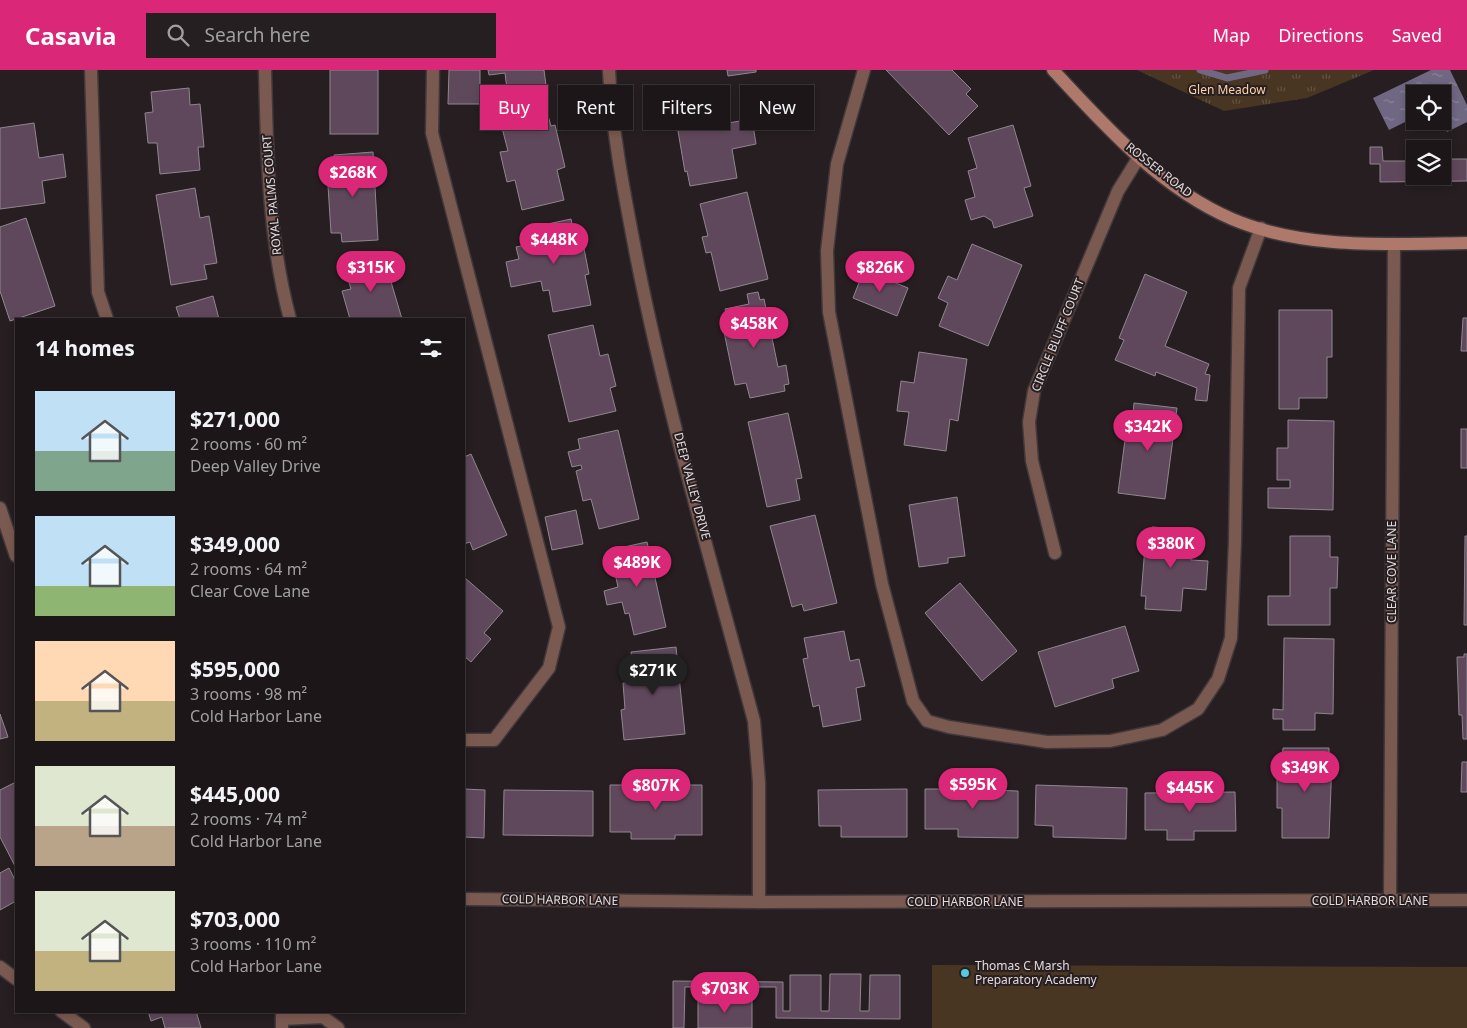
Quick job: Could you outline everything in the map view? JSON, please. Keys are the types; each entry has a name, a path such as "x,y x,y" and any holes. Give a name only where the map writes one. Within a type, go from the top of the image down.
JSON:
{"street":[{"path":"91,70 98,292 107,318"},
{"name":"ROYAL PALMS COURT","path":"265,70 272,234 281,288 290,318"},
{"path":"433,70 432,133 434,143 559,627 549,668 494,740 465,740"},
{"name":"DEEP VALLEY DRIVE","path":"609,70 612,116 652,334 754,721 759,782 759,902"},
{"path":"864,70 837,164 827,251 829,312 882,584 913,701 927,721 950,727 1048,742 1110,741 1162,730 1198,709 1218,679 1231,638 1235,541 1239,288 1261,228"},
{"name":"ROSSER ROAD","path":"1052,70 1139,157 1179,189 1212,210 1261,228 1298,237 1351,244 1467,243"},
{"name":"CIRCLE BLUFF COURT","path":"1055,553 1032,461 1029,422 1034,391 1118,191 1139,157"},
{"name":"CLEAR COVE LANE","path":"1390,900 1394,244"},
{"path":"0,508 15,553"},
{"name":"COLD HARBOR LANE","path":"465,899 759,902 1467,900"},
{"path":"0,967 15,977"},
{"path":"64,1013 84,1028"},
{"path":"282,1019 323,1017 338,1028"}],"green space":[{"name":"Glen Meadow","path":"1137,70 1374,70 1307,98 1224,111"},
{"path":"932,965 1467,967 1467,1028 932,1028"}],"water":[{"path":"1431,70 1450,70 1467,105 1467,122 1451,130 1451,85 1406,85 1406,122 1389,130 1373,98"}],"building":[{"path":"330,70 378,70 378,134 330,134"},
{"path":"449,70 480,70 480,104 448,104"},
{"path":"488,70 544,70 546,85 506,85 505,73 489,75"},
{"path":"727,70 756,70 756,72 728,76"},
{"path":"886,70 952,70 971,89 966,94 978,106 949,135"},
{"path":"189,88 190,105 200,104 204,147 198,147 200,170 160,174 157,143 148,143 145,113 153,112 151,92"},
{"path":"548,116 551,126 555,125 565,167 557,170 564,200 522,210 515,180 507,182 500,152 508,151 503,130 548,130"},
{"path":"740,121 740,130 754,130 756,144 732,149 737,178 690,186 687,171 685,172 678,130 730,130 730,123"},
{"path":"34,123 39,158 63,154 66,177 42,181 45,203 0,209 0,128"},
{"path":"1013,125 1031,186 1024,188 1033,216 994,228 992,221 984,216 971,220 965,200 975,197 968,171 977,168 968,138"},
{"path":"1370,147 1382,147 1383,161 1406,161 1406,182 1380,182 1380,164 1370,164"},
{"path":"373,152 378,240 342,242 341,233 331,233 327,170 335,170 334,155"},
{"path":"1451,159 1467,159 1467,181 1451,181"},
{"path":"195,188 200,218 209,216 217,263 204,265 207,279 171,285 156,195"},
{"path":"747,192 768,279 720,291 711,252 706,253 702,237 708,236 700,204"},
{"path":"26,218 55,306 10,321 0,291 0,227"},
{"path":"571,219 574,234 581,233 589,274 585,275 591,305 553,312 549,290 543,291 541,281 511,287 506,262 519,259 516,247 532,244 529,228"},
{"path":"972,244 1022,265 988,346 939,326 948,303 938,298 948,276 957,280"},
{"path":"384,258 402,318 350,318 342,291 351,289 345,269"},
{"path":"864,270 908,288 897,316 853,298"},
{"path":"1145,274 1187,292 1165,346 1209,364 1205,374 1210,375 1207,401 1195,400 1197,388 1156,372 1155,376 1115,360 1124,340 1119,338"},
{"path":"758,292 760,300 764,299 778,367 786,365 789,384 784,385 785,391 750,398 746,383 735,385 723,327 729,326 725,309 749,304 747,294"},
{"path":"213,296 219,318 180,318 176,307"},
{"path":"1279,310 1332,310 1332,357 1327,357 1327,398 1299,398 1299,409 1279,409"},
{"path":"1463,318 1467,318 1467,351 1461,351"},
{"path":"593,325 600,356 608,354 616,386 610,388 616,411 569,422 548,335"},
{"path":"919,352 967,359 958,421 950,419 946,451 904,445 909,412 897,411 901,381 914,383"},
{"path":"1134,403 1177,408 1165,499 1118,493 1126,432 1131,433"},
{"path":"788,413 802,478 796,479 800,500 767,507 748,422"},
{"path":"1288,420 1334,421 1333,510 1268,508 1268,488 1290,488 1290,480 1277,480 1277,448 1288,448"},
{"path":"1461,429 1467,429 1467,468 1461,468"},
{"path":"618,430 639,519 599,529 591,499 583,501 576,471 582,469 581,465 572,467 568,452 580,449 578,439"},
{"path":"471,454 507,535 473,550 470,542 465,544 465,457"},
{"path":"957,497 965,556 948,558 948,563 919,567 909,505"},
{"path":"576,510 583,544 552,550 545,517"},
{"path":"815,515 837,603 804,611 802,604 792,607 770,526"},
{"path":"1152,527 1194,530 1191,560 1208,561 1206,590 1183,588 1181,611 1145,609 1146,596 1141,596 1145,547 1150,547"},
{"path":"1290,536 1330,536 1330,557 1338,557 1337,588 1330,588 1330,625 1268,625 1268,596 1290,596"},
{"path":"1465,536 1467,536 1467,625 1464,625"},
{"path":"647,542 666,627 634,635 629,613 625,614 622,602 607,605 604,591 618,587 610,550"},
{"path":"465,578 503,611 484,633 491,639 471,662 465,657"},
{"path":"960,583 1017,651 982,681 925,613"},
{"path":"1125,626 1139,671 1112,679 1114,688 1055,707 1038,652"},
{"path":"844,631 850,661 859,659 865,686 856,688 861,720 823,727 819,705 813,707 803,659 808,658 804,638"},
{"path":"1284,638 1334,639 1333,714 1315,713 1315,730 1283,730 1283,719 1273,719 1273,709 1283,710"},
{"path":"676,647 685,734 624,740 621,710 625,709 623,683 634,682 631,652"},
{"path":"1464,654 1467,654 1467,739 1463,739 1462,715 1459,715 1457,657 1464,657"},
{"path":"0,714 8,737 0,739"},
{"path":"1283,748 1329,748 1329,760 1332,760 1329,838 1282,838 1282,808 1277,808 1277,779 1280,779"},
{"path":"1462,762 1467,762 1467,792 1461,792"},
{"path":"955,777 988,778 988,790 1018,791 1018,838 958,837 958,829 925,829 925,789 955,789"},
{"path":"15,782 15,866 0,837 0,790"},
{"path":"610,785 702,785 702,835 675,835 675,839 631,839 631,832 610,832"},
{"path":"1036,785 1127,788 1126,839 1053,837 1053,826 1035,825"},
{"path":"465,789 485,790 484,838 465,837"},
{"path":"907,789 907,837 841,837 841,826 819,826 818,790"},
{"path":"504,790 593,791 593,836 503,835"},
{"path":"1235,792 1236,831 1194,831 1194,840 1167,840 1167,830 1145,830 1145,793"},
{"path":"9,868 15,880 15,902 0,910 0,873"},
{"path":"830,974 861,974 860,1011 869,1011 870,975 900,975 900,1019 776,1018 776,987 685,987 684,1028 673,1028 673,981 783,982 783,1011 790,1011 790,975 821,975 821,1011 829,1011"},
{"path":"698,999 752,999 752,1028 698,1028"},
{"path":"149,1013 197,1013 201,1028 165,1028 162,1017 151,1021"}],"waterway":[{"path":"1200,70 1227,78 1265,70"}],"place":[{"name":"Thomas C Marsh Preparatory Academy","path":"965,973"}]}
